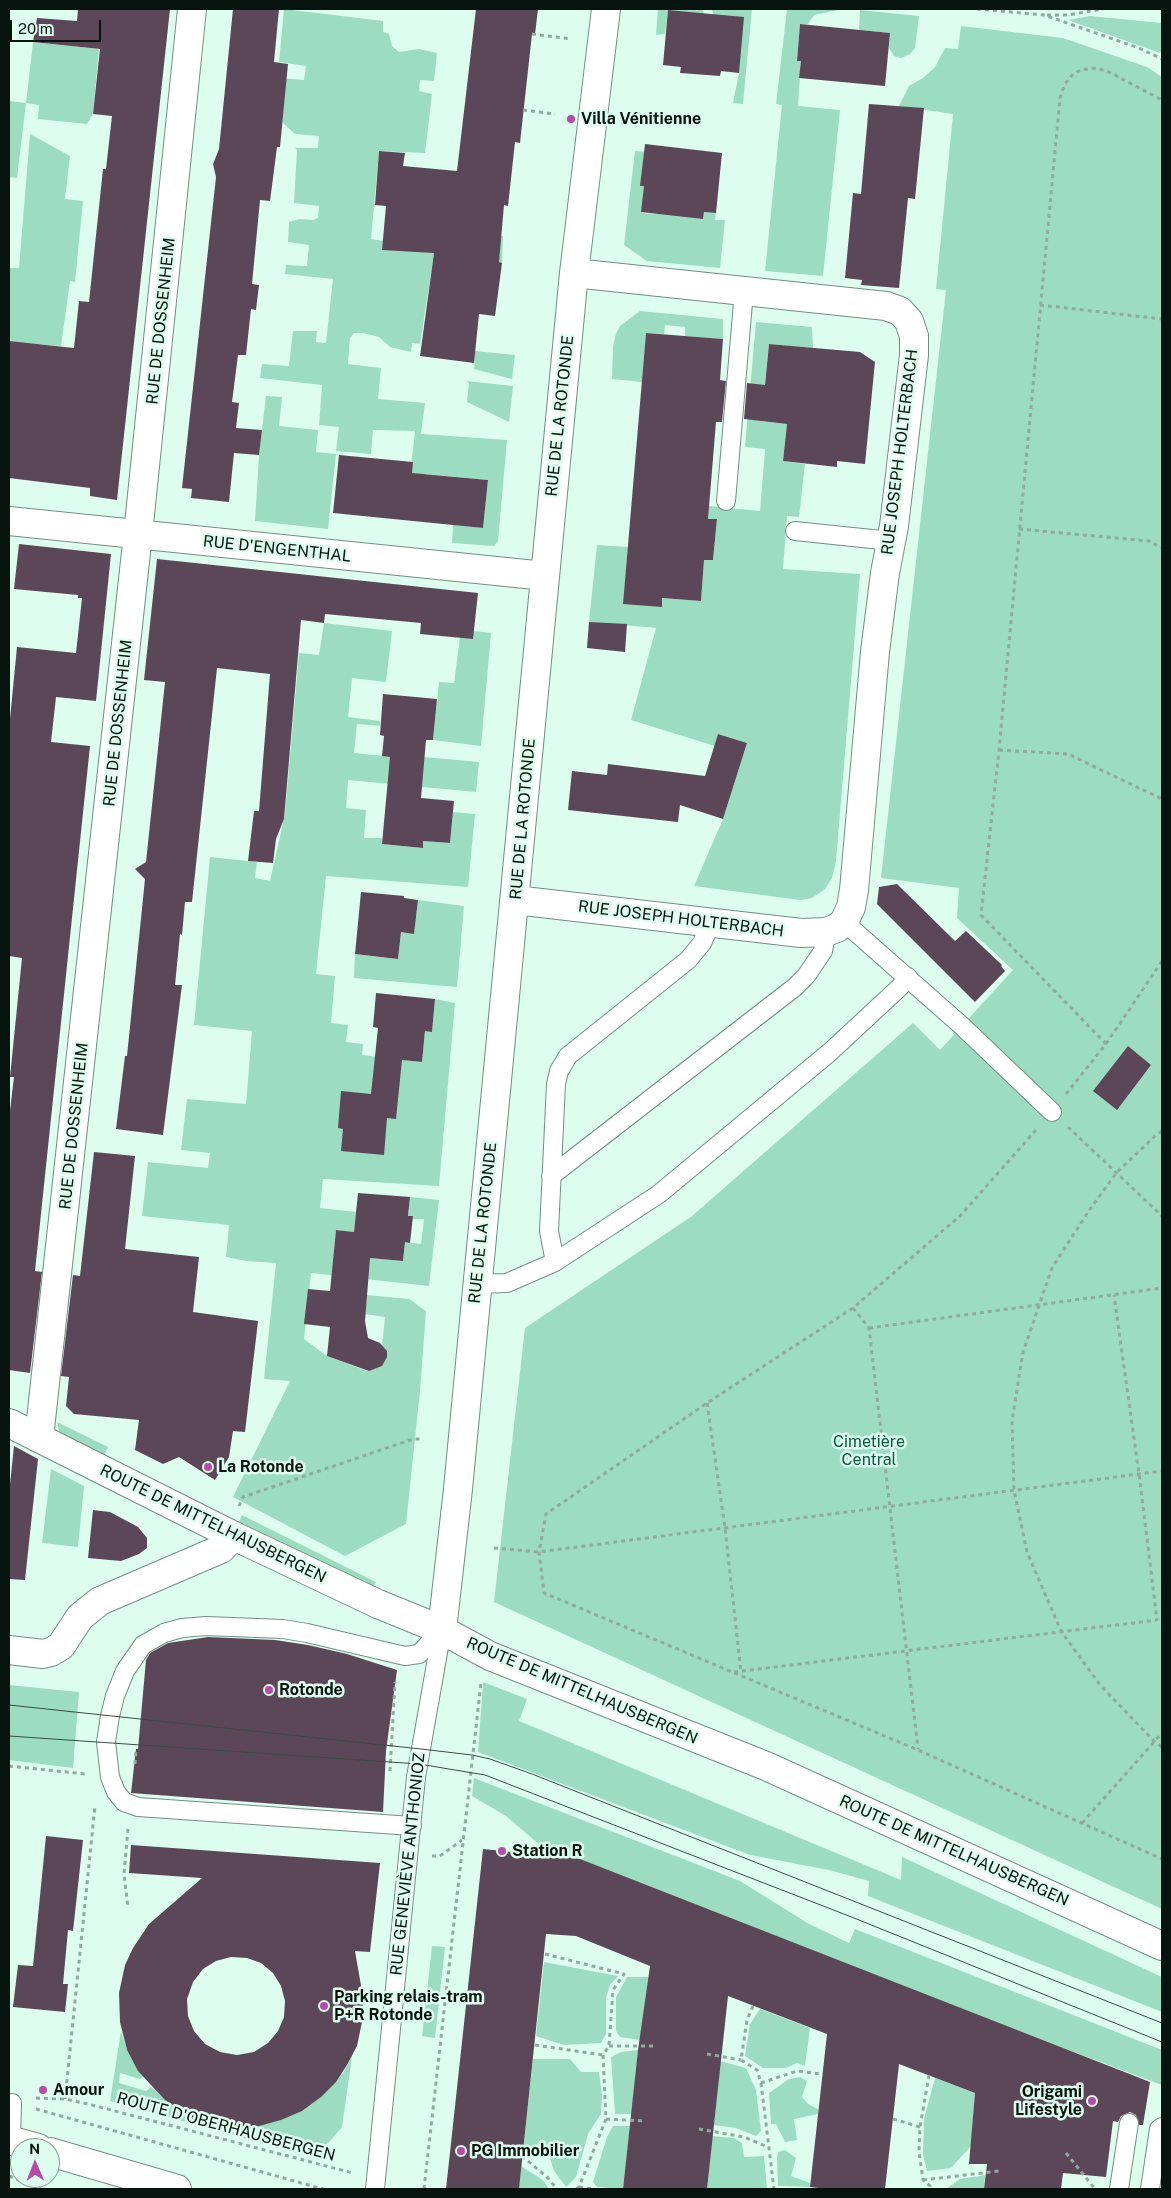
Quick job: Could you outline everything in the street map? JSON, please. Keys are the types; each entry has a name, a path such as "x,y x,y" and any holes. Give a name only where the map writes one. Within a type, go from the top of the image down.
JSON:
{"street":[{"name":"RUE DE DOSSENHEIM","path":"39,1438 138,534 192,9"},
{"name":"RUE DE LA ROTONDE","path":"442,1630 458,1489 574,273 606,9"},
{"name":"RUE JOSEPH HOLTERBACH","path":"515,900 801,934 835,927 851,907 875,652 914,355 914,336 909,321 900,311 886,306 574,273"},
{"name":"RUE D'ENGENTHAL","path":"9,521 545,576"},
{"name":"ROUTE DE MITTELHAUSBERGEN","path":"9,1422 234,1536 378,1604 442,1630 490,1656 766,1766 1162,1946"},
{"path":"9,1650 43,1654 51,1652 61,1646 80,1617 100,1601 221,1549 234,1536"},
{"path":"60,2155 177,2189"}],"lane":[{"path":"726,500 744,291"},
{"path":"795,531 891,540"},
{"path":"555,1262 549,1231 556,1084 559,1071 568,1056 688,960 702,943 711,923"},
{"path":"551,1176 795,987 806,976 823,951 835,927 908,976 1052,1112"},
{"path":"477,1284 507,1284 555,1262 659,1194 830,1052 900,987 908,976"},
{"path":"412,1826 138,1807 124,1802 104,1776 106,1742 115,1696 134,1657 143,1645 164,1633 182,1628 206,1626 283,1629 405,1656 419,1654 442,1630"},
{"name":"RUE GENEVIÈVE ANTHONIOZ","path":"376,2185 416,1777 442,1630"},
{"path":"10,2138 12,2103"},
{"path":"1119,2189 1129,2124"},
{"path":"1150,2189 1159,2129 1162,2128"}],"path":[{"path":"977,9 1044,15 1068,15 1103,9"},
{"path":"1044,15 1139,48 1162,59"},
{"path":"532,34 571,39"},
{"path":"1106,1044 981,915 999,750 1060,98 1064,84 1081,70 1094,68 1107,71 1162,100"},
{"path":"523,110 555,114"},
{"path":"1040,305 1162,319"},
{"path":"1019,529 1149,541 1162,548"},
{"path":"999,750 1068,754 1162,799"},
{"path":"1162,961 1106,1044 1052,1112 960,1216 854,1308 707,1403 546,1514 540,1552 544,1593 918,1750 1162,1859"},
{"path":"1052,1112 1162,1216"},
{"path":"1162,1131 1117,1172 1088,1212 1052,1268 1023,1352 1012,1421 1014,1490 1027,1552 1061,1631 1100,1685 1162,1747"},
{"path":"869,1328 1162,1288"},
{"path":"1114,1295 1157,1620"},
{"path":"854,1308 869,1328 918,1750"},
{"path":"707,1403 725,1528 741,1672"},
{"path":"239,1507 244,1497 413,1439 421,1439"},
{"path":"494,1548 540,1552 1162,1471"},
{"path":"733,1672 1162,1620"},
{"path":"424,2189 462,1840 480,1685 483,1678"},
{"path":"390,1773 395,1682"},
{"path":"1082,1823 1162,1733"},
{"path":"9,1766 104,1776 65,2099"},
{"path":"128,1908 124,1874 128,1828 138,1829"},
{"path":"545,1954 624,1974 613,1990 609,2046 603,2055 606,2120 577,2188 593,2189"},
{"path":"741,2060 747,2020 753,2006"},
{"path":"535,2046 603,2055"},
{"path":"609,2046 654,2046"},
{"path":"707,2054 741,2060 757,2070 762,2083 774,2189"},
{"path":"762,2083 797,2071 822,2074"},
{"path":"929,2076 920,2127 919,2151 923,2180 930,2186 929,2189"},
{"name":"ROUTE D'OBERHAUSBERGEN","path":"12,2103 27,2097 65,2099 344,2170 376,2185"},
{"name":"ROUTE D'OBERHAUSBERGEN","path":"59,2115 317,2189 323,2189"},
{"path":"606,2120 646,2121"},
{"path":"893,2120 920,2127"},
{"path":"699,2130 744,2137 768,2147"},
{"path":"1066,2153 1095,2189"},
{"path":"522,2156 558,2189"},
{"path":"923,2180 1000,2171"},
{"path":"9,2176 41,2189"}],"green space":[{"path":"284,9 383,21 383,32 389,34 392,46 399,52 419,49 437,53 434,81 420,80 419,91 432,94 425,153 379,151 371,239 383,241 382,250 426,228 503,236 502,263 434,254 420,344 412,343 411,352 390,347 379,337 354,333 350,338 348,364 381,368 378,399 425,403 421,434 507,440 498,541 494,546 452,543 453,525 483,528 488,480 426,474 409,485 415,431 373,430 371,454 336,451 339,427 319,425 322,385 260,378 262,364 289,366 293,331 317,331 316,342 326,343 333,279 285,274 286,265 307,266 309,245 288,242 289,222 299,219 313,220 318,218 319,206 294,203 297,150 295,148 318,148 319,136 295,134 282,122 285,94 280,78 304,80 306,66 279,62"},
{"path":"658,9 703,9 704,14 668,10 665,34 656,35"},
{"path":"712,9 752,9 743,104 733,103 739,73"},
{"path":"787,9 843,9 814,15 808,24 800,24 797,61 801,61 798,106 840,110 823,276 765,271 782,105 776,104"},
{"path":"860,10 919,16 915,48 910,54 901,58 894,56 889,48 890,33 859,30"},
{"path":"1090,16 1162,23 1162,50 1160,53 1068,20"},
{"name":"Cimetière Central","path":"961,26 1063,38 1147,67 1162,77 1162,1909 494,1602 525,1328 692,1216 913,1023 940,1050 1013,970 957,918 959,888 881,878 946,290 936,289 953,114 899,106 909,86 923,78 935,67 945,48 958,49"},
{"path":"33,42 99,49 93,114 87,124 38,119 39,105 26,103"},
{"path":"9,101 26,103 17,178 9,177"},
{"path":"30,134 70,156 65,199 83,201 75,282 70,281 61,346 36,344 9,360 9,268 19,268"},
{"path":"635,151 649,152 643,163 641,186 644,186 642,213 658,214 658,208 683,216 703,219 704,212 716,213 715,220 725,220 720,268 647,261 624,245"},
{"path":"640,311 723,319 723,339 685,336 685,327 665,325 664,334 646,333 642,382 612,379 613,346 616,334 620,326"},
{"path":"756,322 812,327 813,348 769,344 761,421 787,424 783,461 805,464 799,517 787,516 783,569 860,574 836,861 832,878 825,889 812,898 800,900 694,886 723,819 747,743 719,734 715,746 631,720 656,628 589,622 597,545 628,547 624,595 661,607 662,598 701,601 704,560 713,560 717,520 708,519 709,506 760,511 765,449 745,447"},
{"path":"475,351 515,355 512,379 474,369"},
{"path":"466,381 513,386 509,422 467,402 469,383"},
{"path":"266,396 282,397 279,426 318,430 316,452 336,454 328,529 255,521 259,455"},
{"path":"324,623 392,631 386,682 352,678 348,717 380,721 380,726 357,724 354,753 424,760 424,757 479,762 476,792 348,780 346,808 366,810 364,838 382,838 382,844 422,848 423,841 450,843 453,812 475,814 468,887 326,876 316,974 335,976 331,1023 348,1025 346,1042 363,1044 362,1055 422,1062 425,1031 432,1031 435,999 455,1003 439,1186 323,1179 320,1208 356,1212 354,1232 336,1230 334,1252 352,1256 403,1261 405,1242 421,1244 424,1219 413,1219 413,1216 408,1216 410,1197 439,1200 429,1286 311,1273 304,1339 327,1356 367,1371 382,1366 387,1353 382,1345 385,1317 365,1314 367,1295 409,1299 426,1311 420,1391 406,1524 345,1556 233,1497 290,1381 264,1379 276,1263 246,1261 226,1257 229,1225 142,1216 148,1162 208,1168 210,1153 181,1150 187,1099 246,1104 252,1031 194,1025 210,857 257,862 255,878 270,881 285,814 299,653 319,655"},
{"path":"474,631 491,633 481,746 433,740 439,682 454,683 460,637"},
{"path":"418,900 464,906 457,987 354,978 355,954 398,959 401,932 414,933"},
{"path":"57,1422 108,1447 104,1456 63,1434 59,1431"},
{"path":"51,1469 84,1486 78,1547 42,1543"},
{"path":"242,1515 376,1582 372,1589 239,1522"},
{"path":"483,1682 527,1699 519,1721 901,1880 902,1857 1162,1977 1162,2012 868,1896 869,1881 829,1870 750,1855 478,1752"},
{"path":"9,1685 79,1692 73,1768 9,1760"},
{"path":"474,1778 740,1881 809,1924 849,1943 855,1929 1162,2050 1162,2085 555,1858 506,1816 472,1796"},
{"path":"432,1946 445,1947 435,2038 422,2036"},
{"path":"544,1962 618,1976 610,1985 606,1998 606,2034 601,2043 564,2045 536,2036"},
{"path":"627,1977 649,1977 640,2040 620,2037 616,2031 616,1997"},
{"path":"760,2009 810,2028 805,2066 797,2063 786,2068 763,2068 745,2056 750,2024"},
{"path":"121,2031 127,2050 143,2077 140,2079 120,2073 119,2083 146,2091 151,2087 173,2106 212,2123 235,2126 281,2120 312,2104 343,2073 352,2057 342,2127 318,2152 308,2156 110,2101"},
{"path":"638,2050 632,2114 615,2114 611,2057 621,2052"},
{"path":"533,2059 570,2059 581,2072 599,2072 602,2095 601,2114 588,2134 576,2177 566,2187 554,2171 549,2155 523,2151"},
{"path":"720,2061 746,2068 756,2090 761,2131 756,2136 736,2128 714,2125"},
{"path":"800,2077 807,2081 802,2097 808,2104 818,2109 818,2114 794,2119 797,2140 785,2142 776,2124 771,2124 769,2093 789,2079"},
{"path":"935,2078 975,2093 971,2146 951,2168 927,2171 923,2154 924,2119"},
{"path":"613,2126 630,2126 623,2189 597,2187 593,2182 607,2137"},
{"path":"712,2136 734,2138 742,2143 744,2157 764,2156 767,2189 707,2189"},
{"path":"785,2150 796,2158 791,2176 810,2183 810,2187 778,2186 778,2152"},
{"path":"521,2166 543,2180 549,2189 519,2189"},
{"path":"985,2175 984,2189 946,2189 960,2179"}],"building":[{"path":"78,9 170,9 117,500 90,496 90,488 9,478 9,341 74,348 79,301 89,302 103,169 106,169 112,116 93,114 100,49 33,42 37,18 77,21"},
{"path":"233,9 279,9 274,62 288,64 280,147 277,147 270,201 260,200 252,284 259,285 256,310 251,309 246,355 238,355 232,402 239,403 236,428 262,430 259,455 234,453 229,502 191,498 192,489 182,488 216,177 213,164 219,149"},
{"path":"476,9 538,9 535,34 532,34 520,143 515,142 508,206 504,205 499,262 502,263 495,316 479,314 474,363 420,356 434,253 382,250 386,206 375,205 379,151 405,153 403,166 457,171"},
{"path":"668,10 744,17 739,73 721,71 720,76 680,73 681,67 663,65"},
{"path":"800,24 890,33 885,86 799,78 801,61 797,61"},
{"path":"869,104 924,108 915,199 908,198 899,288 861,285 862,280 845,278 853,193 861,194"},
{"path":"645,144 722,153 716,213 704,212 703,219 641,212 644,186 640,186"},
{"path":"646,333 723,339 720,380 726,381 722,422 716,422 708,519 717,519 713,560 704,560 701,601 662,598 662,607 623,604"},
{"path":"769,344 860,352 875,362 865,464 837,461 837,467 783,461 787,424 744,419 747,383 765,385"},
{"path":"339,455 413,462 412,473 488,480 483,528 333,513"},
{"path":"19,544 111,554 96,701 56,697 51,742 90,746 35,1271 42,1272 30,1373 9,1370 9,1119 14,1077 10,1077 22,958 9,956 9,729 17,647 76,653 82,598 78,598 78,595 14,589"},
{"path":"157,559 478,593 473,639 420,634 421,623 325,614 324,623 301,620 284,819 276,839 273,863 248,861 254,811 259,811 270,674 217,668 192,902 185,902 182,935 180,934 175,985 182,985 163,1135 116,1129 125,1056 127,1056 145,879 135,869 146,862 165,682 144,680"},
{"path":"589,622 627,624 625,652 587,648"},
{"path":"383,694 437,699 433,740 426,740 421,798 454,801 450,843 423,841 423,848 382,844 390,757 382,756 384,736 380,735"},
{"path":"718,734 747,743 723,819 680,805 678,822 568,810 572,771 607,775 608,764 705,776"},
{"path":"897,884 955,941 966,931 1002,965 1005,971 975,1002 877,904 879,887"},
{"path":"361,892 404,896 404,898 418,900 414,934 401,932 398,959 355,954"},
{"path":"376,993 435,999 432,1032 425,1031 422,1062 402,1060 396,1119 387,1118 384,1155 341,1151 343,1129 338,1128 341,1091 371,1094 378,1028 373,1027"},
{"path":"1128,1046 1151,1065 1117,1110 1093,1091"},
{"path":"94,1152 135,1156 125,1249 199,1257 193,1312 258,1321 245,1432 233,1431 229,1457 215,1480 179,1457 163,1464 135,1450 139,1420 74,1414 66,1406 69,1377 61,1376 73,1275 80,1276"},
{"path":"358,1193 410,1197 408,1216 413,1216 410,1243 405,1242 403,1261 370,1258 365,1321 368,1338 380,1343 387,1351 387,1357 382,1366 369,1371 327,1356 330,1327 304,1324 308,1289 330,1291 336,1230 354,1232"},
{"path":"14,1446 38,1459 25,1580 9,1579 9,1494"},
{"path":"93,1510 110,1512 138,1527 147,1538 147,1548 139,1554 121,1561 88,1558"},
{"path":"208,1637 275,1640 308,1645 347,1654 397,1670 386,1751 383,1812 131,1793 136,1749 138,1749 146,1660 150,1653 168,1643"},
{"path":"46,1836 83,1840 73,1931 68,1930 63,1984 68,1984 65,2012 13,2007 18,1965 33,1966"},
{"name":"Parking relais-tram P+R Rotonde","path":"131,1845 380,1863 370,1952 355,1951 363,1997 362,2022 357,2046 336,2082 321,2097 302,2111 281,2120 259,2126 235,2126 212,2123 192,2117 165,2100 138,2071 127,2050 120,2022 119,1993 125,1965 133,1948 149,1924 202,1878 129,1873","holes":["231,1957 247,1958 261,1963 273,1973 281,1986 285,2001 284,2017 278,2031 268,2043 254,2052 237,2055 220,2052 205,2044 194,2031 188,2016 187,1999 193,1982 203,1969 216,1961"]},
{"path":"483,1849 580,1859 1150,2082 1143,2125 1139,2125 1136,2115 1130,2112 1121,2116 1118,2122 1113,2121 1106,2177 1063,2173 1061,2189 984,2189 987,2164 969,2164 975,2093 899,2064 885,2189 827,2189 810,2187 827,2034 728,1996 707,2189 623,2189 638,2050 650,1966 576,1936 546,1934 519,2189 446,2189"}],"tram line":[{"path":"9,1705 421,1749 490,1759 1162,2023"},
{"path":"9,1736 419,1764 485,1775 849,1916 1162,2042"}],"place":[{"name":"Villa Vénitienne","path":"571,119"},
{"name":"La Rotonde","path":"208,1467"},
{"name":"Rotonde","path":"269,1690"},
{"name":"Station R","path":"502,1851"},
{"name":"Parking relais-tram P+R Rotonde","path":"324,2006"},
{"name":"Amour","path":"43,2090"},
{"name":"Origami Lifestyle","path":"1092,2101"},
{"name":"PG Immobilier","path":"461,2151"}]}
